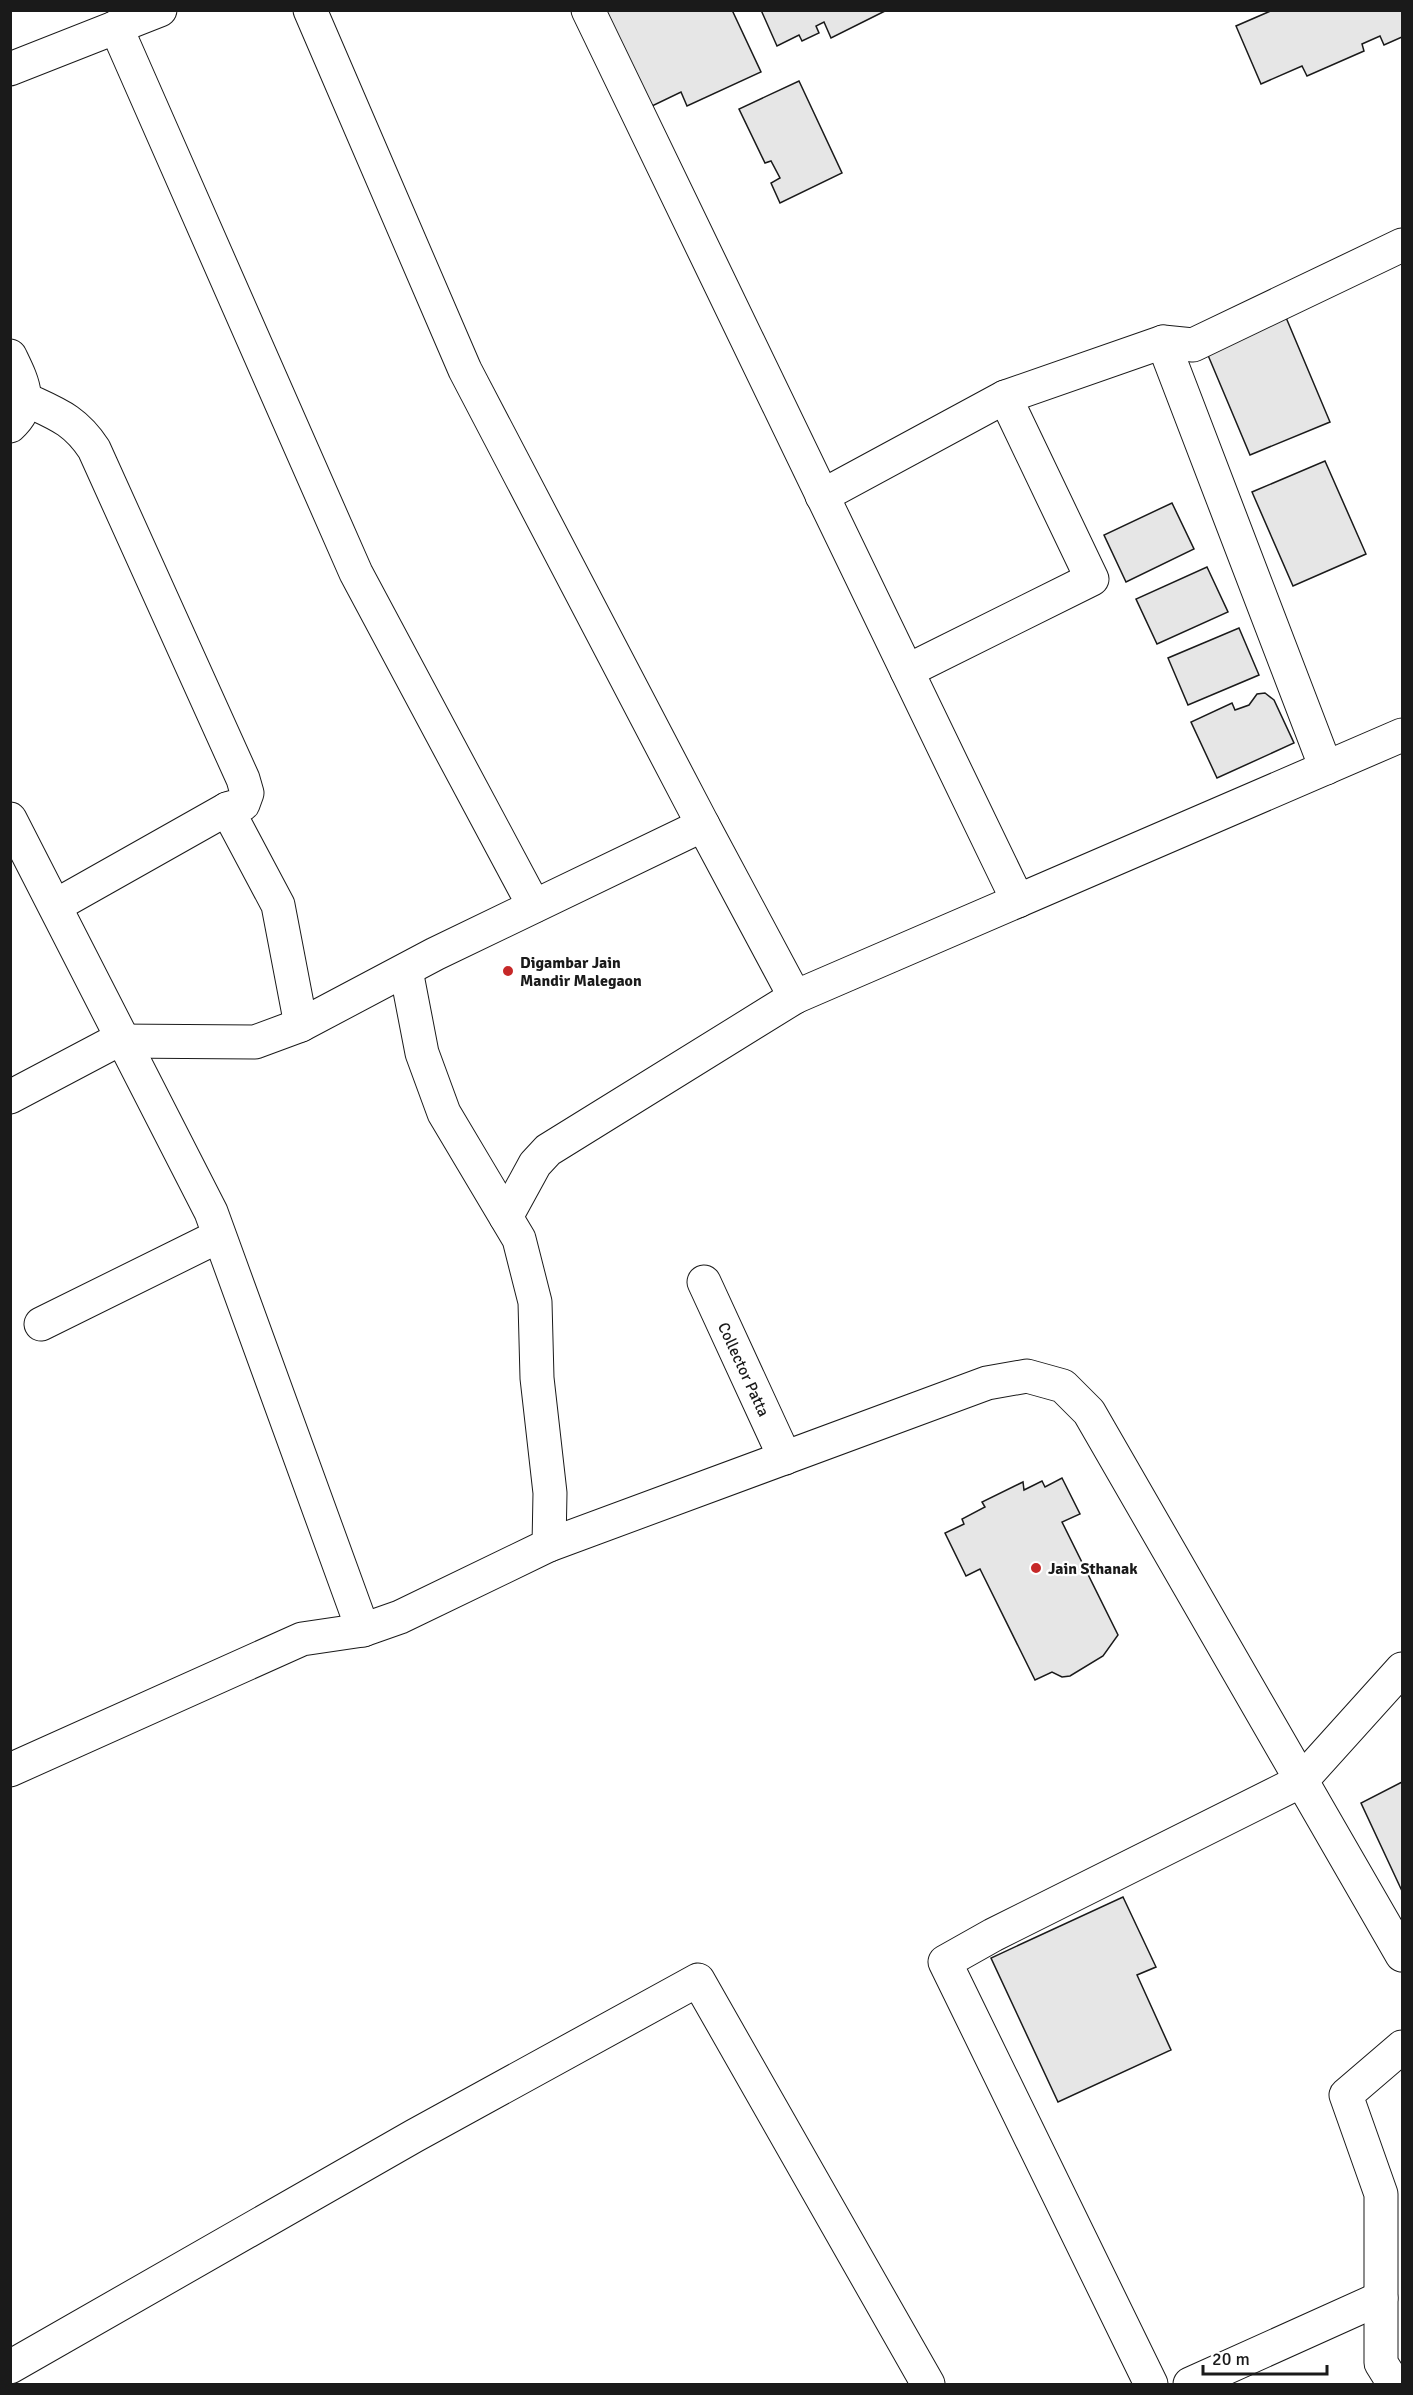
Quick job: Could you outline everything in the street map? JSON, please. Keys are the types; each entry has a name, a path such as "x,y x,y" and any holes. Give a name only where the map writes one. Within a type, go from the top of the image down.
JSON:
{"street":[{"path":"10,69 160,10"},
{"path":"310,10 465,370 795,996"},
{"path":"588,10 1018,901"},
{"path":"116,27 356,573 534,906"},
{"path":"822,496 1005,397 1163,342 1193,345 1402,245"},
{"path":"1163,342 1326,768"},
{"path":"10,356 23,385 19,413 68,419 94,448 243,778 247,793 243,804 227,809 55,906"},
{"path":"907,671 1092,579 1005,397"},
{"path":"506,1217 535,1164 548,1150 795,996 1402,735"},
{"path":"227,809 278,905 301,1025"},
{"path":"10,819 211,1212 363,1630"},
{"path":"10,1097 116,1041 255,1042 301,1025 534,906 703,825"},
{"path":"406,970 422,1053 444,1113 519,1239 535,1302 537,1378 550,1493 549,1545"},
{"path":"41,1324 219,1236"},
{"name":"Collector Patta","path":"704,1281 784,1458"},
{"path":"10,1770 302,1639 363,1630 400,1617 549,1545 987,1383 1027,1376 1063,1386 1089,1412 1402,1955"},
{"path":"1151,2385 945,1962 993,1935 1301,1781 1402,1669"},
{"path":"10,2367 414,2136 698,1980 928,2385"},
{"path":"1394,2385 1381,2363 1381,2194 1346,2095 1402,2047"},
{"path":"1190,2385 1381,2298"}],"building":[{"path":"606,10 732,10 761,72 687,106 681,92 650,107"},
{"path":"761,10 887,10 831,38 824,22 816,26 819,33 802,41 799,35 777,46"},
{"path":"1273,10 1402,10 1402,37 1384,45 1380,36 1362,44 1364,51 1307,76 1302,66 1261,84 1236,26"},
{"path":"799,81 842,173 780,203 771,183 780,178 771,161 765,163 739,109"},
{"path":"1282,308 1330,422 1250,455 1202,341"},
{"path":"1325,461 1366,554 1293,586 1252,492"},
{"path":"1172,503 1194,549 1126,582 1104,535"},
{"path":"1207,567 1228,612 1157,644 1136,599"},
{"path":"1239,628 1259,675 1188,705 1168,658"},
{"path":"1265,693 1274,700 1294,743 1217,778 1191,722 1232,703 1235,710 1249,705 1257,694"},
{"path":"1062,1478 1080,1514 1062,1522 1118,1635 1103,1656 1070,1676 1062,1677 1052,1672 1035,1680 980,1569 966,1576 945,1533 964,1524 962,1519 985,1507 982,1502 1023,1482 1024,1490 1042,1481 1045,1487"},
{"path":"1402,1782 1402,1891 1361,1803"},
{"path":"1123,1897 1156,1967 1137,1975 1171,2050 1058,2102 991,1958"}],"place":[{"name":"Digambar Jain Mandir Malegaon","path":"508,971"},
{"name":"Jain Sthanak","path":"1036,1568"}]}
